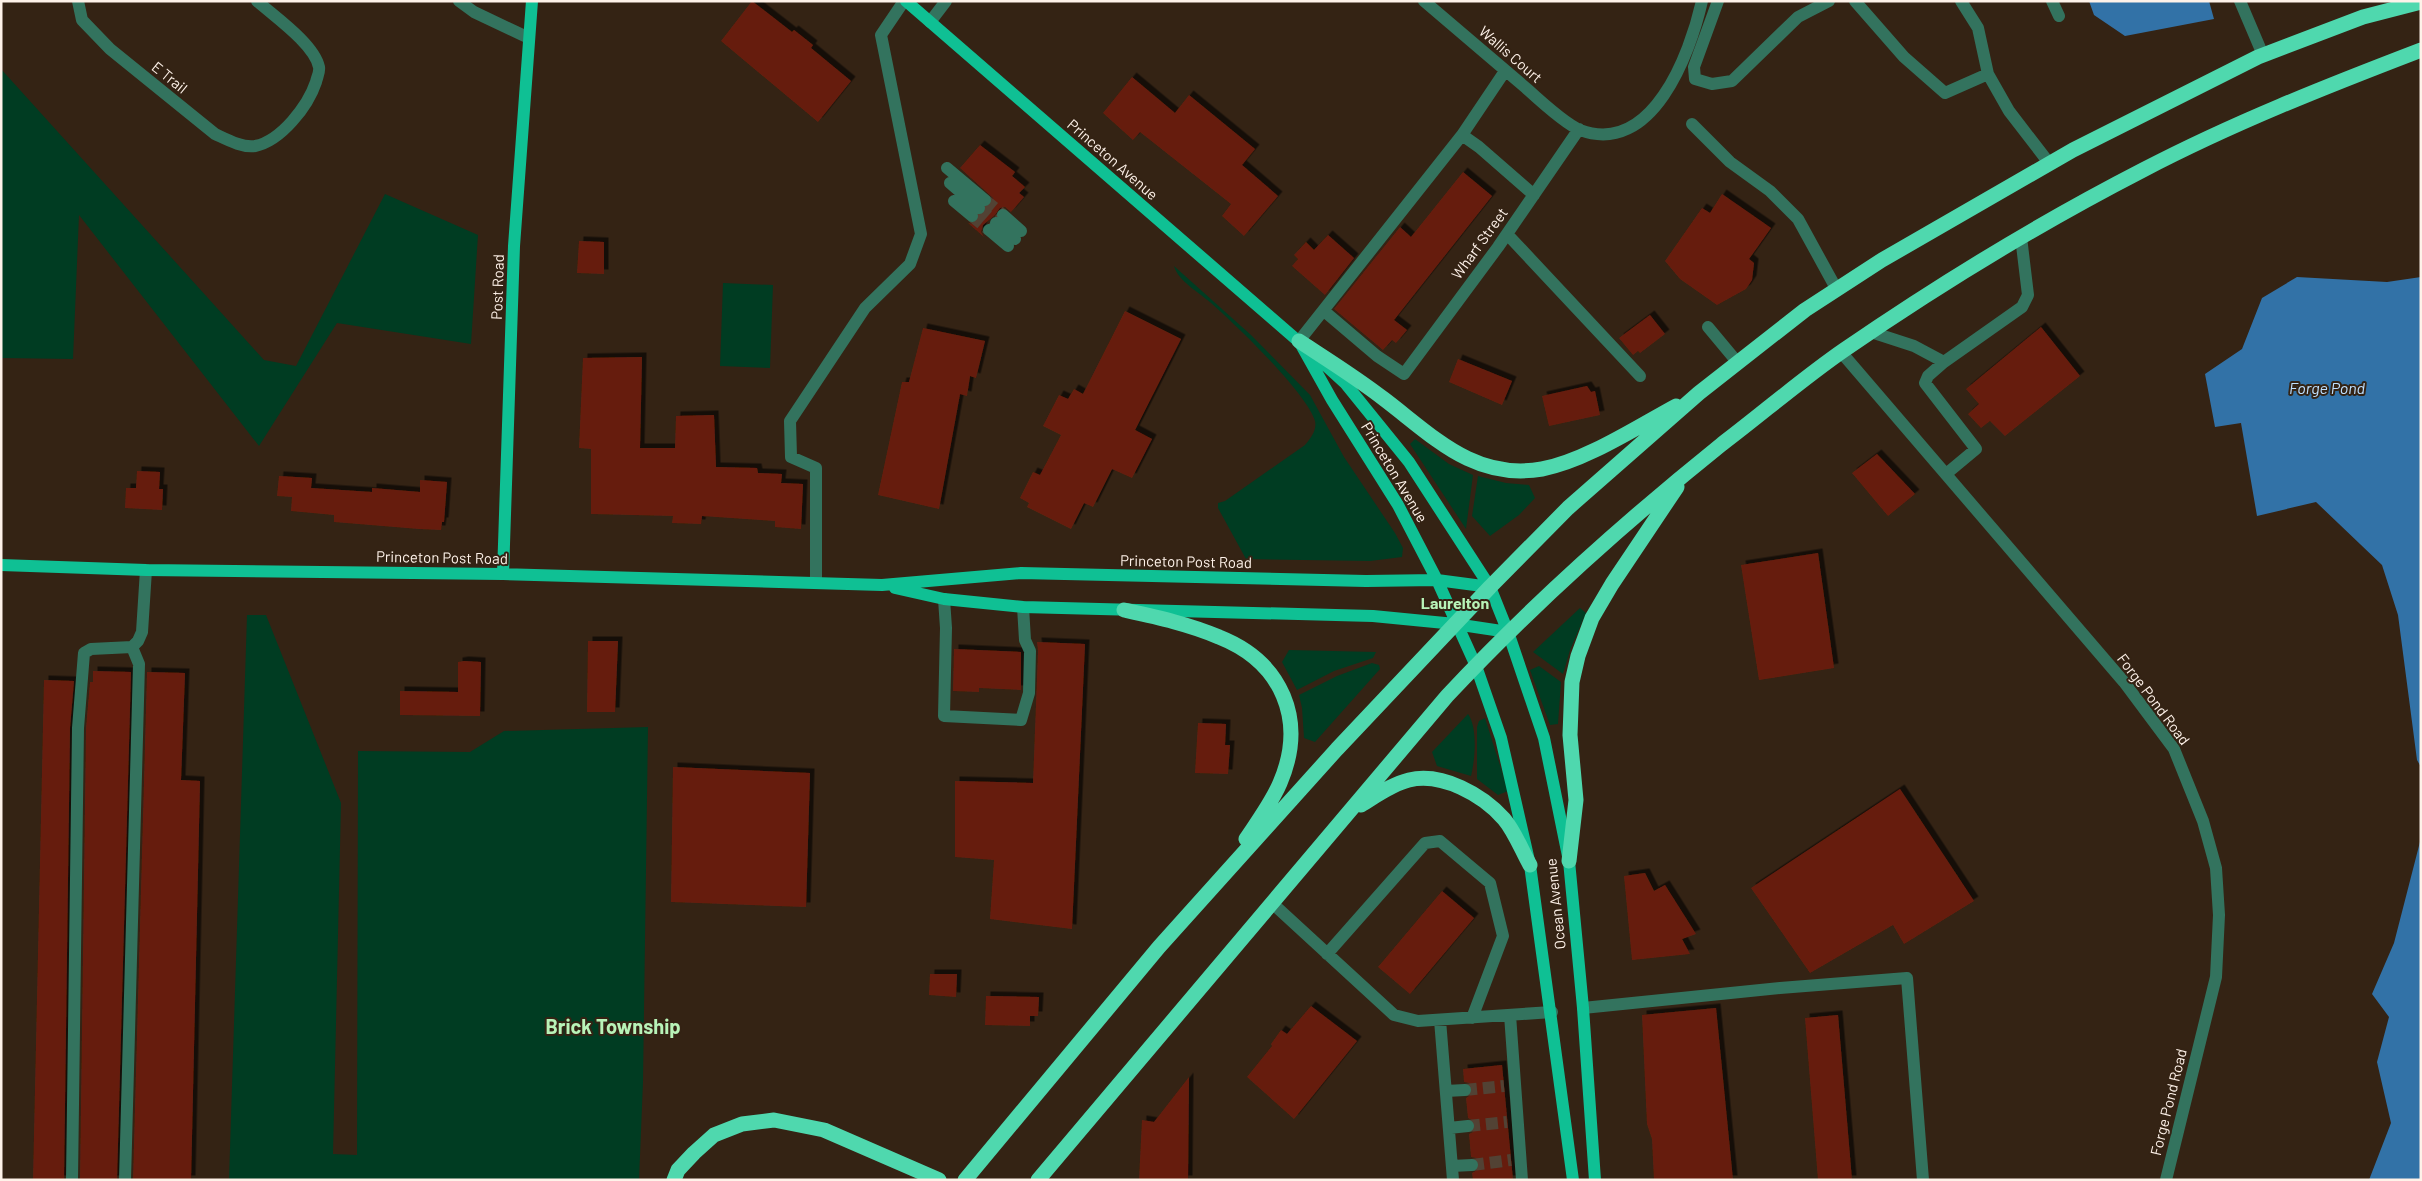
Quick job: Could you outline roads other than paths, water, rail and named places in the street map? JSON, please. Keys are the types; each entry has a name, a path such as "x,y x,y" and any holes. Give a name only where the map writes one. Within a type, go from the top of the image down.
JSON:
{"highway":[{"path":"965,1180 1159,947 1220,878 1455,624 1568,508 1699,394 1805,310 1882,260 2050,163 2263,55 2363,17 2421,2"},
{"path":"1038,1180 1349,812 1476,666 1508,632 1630,519 1841,352 1936,289 2021,237 2144,169 2242,122 2421,50"},
{"path":"1299,341 1356,378 1429,436 1455,453 1479,464 1508,470 1541,469 1574,460 1699,394"},
{"path":"1569,862 1576,800 1570,735 1572,682 1578,656 1592,618 1612,584 1686,474"},
{"path":"1124,610 1173,621 1221,637 1256,657 1276,678 1285,698 1290,718 1289,745 1280,782 1220,878"},
{"path":"1349,812 1381,792 1409,780 1449,783 1490,804 1505,820 1530,866"},
{"path":"674,1180 678,1170 714,1135 742,1124 774,1120 824,1130 939,1180"}],"main road":[{"name":"Post Road","path":"504,574 514,246 532,1"},
{"name":"Princeton Avenue","path":"905,1 1299,341 1345,383 1409,462 1490,587 1508,632"},
{"name":"Princeton Avenue","path":"1299,341 1332,400 1398,505 1437,580 1455,624"},
{"name":"Princeton Post Road","path":"1,565 146,570 504,574 882,585 1021,573 1366,581 1437,580 1490,587"},
{"name":"Princeton Post Road","path":"882,585 944,600 1023,607 1373,616 1455,624 1508,632"},
{"name":"Ocean Avenue","path":"1455,624 1476,666 1501,738 1530,866 1552,1012 1574,1180"},
{"name":"Ocean Avenue","path":"1508,632 1544,738 1569,862 1583,1008 1595,1180"}],"street":[{"name":"E Trail","path":"78,1 82,20 110,49 215,134 233,142 252,146 266,143 299,114 312,94 320,69 313,52 257,1"},
{"path":"459,1 474,12 529,38"},
{"path":"816,583 816,468 791,457 790,421 864,308 910,264 921,234 881,35 905,1"},
{"path":"930,22 946,1"},
{"name":"Wallis Court","path":"1424,1 1541,102 1579,129"},
{"path":"1579,129 1605,135 1621,133 1633,127 1664,96 1677,74 1702,1"},
{"path":"1718,1 1694,67 1695,79 1712,84 1732,81 1798,16 1829,1"},
{"path":"1855,1 1904,57 1945,92 1988,74"},
{"path":"1960,1 1978,28 1988,74 2009,111 2050,163"},
{"path":"2052,1 2059,16"},
{"path":"2240,1 2263,55"},
{"path":"1299,341 1462,135 1505,70"},
{"path":"1692,124 1730,162 1770,191 1798,219 1837,290"},
{"name":"Wharf Street","path":"1324,311 1377,356 1404,374 1507,234 1579,129"},
{"path":"1462,135 1479,147 1534,195"},
{"path":"947,168 979,208"},
{"path":"950,183 979,208"},
{"path":"954,201 979,208"},
{"path":"1015,239 996,223 1015,239"},
{"path":"1507,234 1640,376"},
{"path":"1946,474 1976,449 1925,384 1928,376 1944,362 2022,307 2028,296 2021,237"},
{"path":"1708,327 1738,363"},
{"path":"1871,332 1914,346 1944,362"},
{"name":"Forge Pond Road","path":"1841,352 2124,682 2174,749 2203,821 2216,868 2219,915 2216,977 2166,1180"},
{"path":"72,1180 78,728 84,653 91,649 132,647 138,641 142,632 146,570"},
{"path":"944,600 946,628 944,716 1021,720 1029,693 1030,651 1025,640 1023,607"},
{"path":"125,1180 140,664 132,647"},
{"path":"1327,954 1425,843 1440,841 1490,883 1503,936 1472,1018"},
{"path":"1272,903 1394,1014 1418,1022 1552,1012"},
{"path":"1583,1008 1780,988 1908,978 1923,1180"},
{"path":"1510,1015 1510,1085 1516,1160 1522,1180"},
{"path":"1440,1020 1453,1180"},
{"path":"1446,1092 1465,1090"},
{"path":"1449,1128 1468,1126"},
{"path":"1452,1166 1472,1165"}],"water":[{"path":"2089,1 2209,1 2214,19 2125,36 2094,15"},
{"name":"Forge Pond","path":"2297,277 2387,282 2421,277 2421,767 2417,760 2398,615 2382,565 2316,502 2257,516 2241,423 2215,427 2205,374 2242,349 2262,298"},
{"path":"2421,838 2421,1180 2369,1180 2391,1123 2377,1062 2389,1017 2372,994 2394,943"}],"tunnel":[{"path":"985,200 1003,215"},
{"path":"979,208 996,223"},
{"path":"972,216 989,230"},
{"path":"1465,1090 1504,1086"},
{"path":"1468,1126 1507,1122"},
{"path":"1472,1165 1511,1160"}],"district":[{"name":"Laurelton","path":"1455,602"},
{"name":"Brick Township","path":"613,1026"}]}
